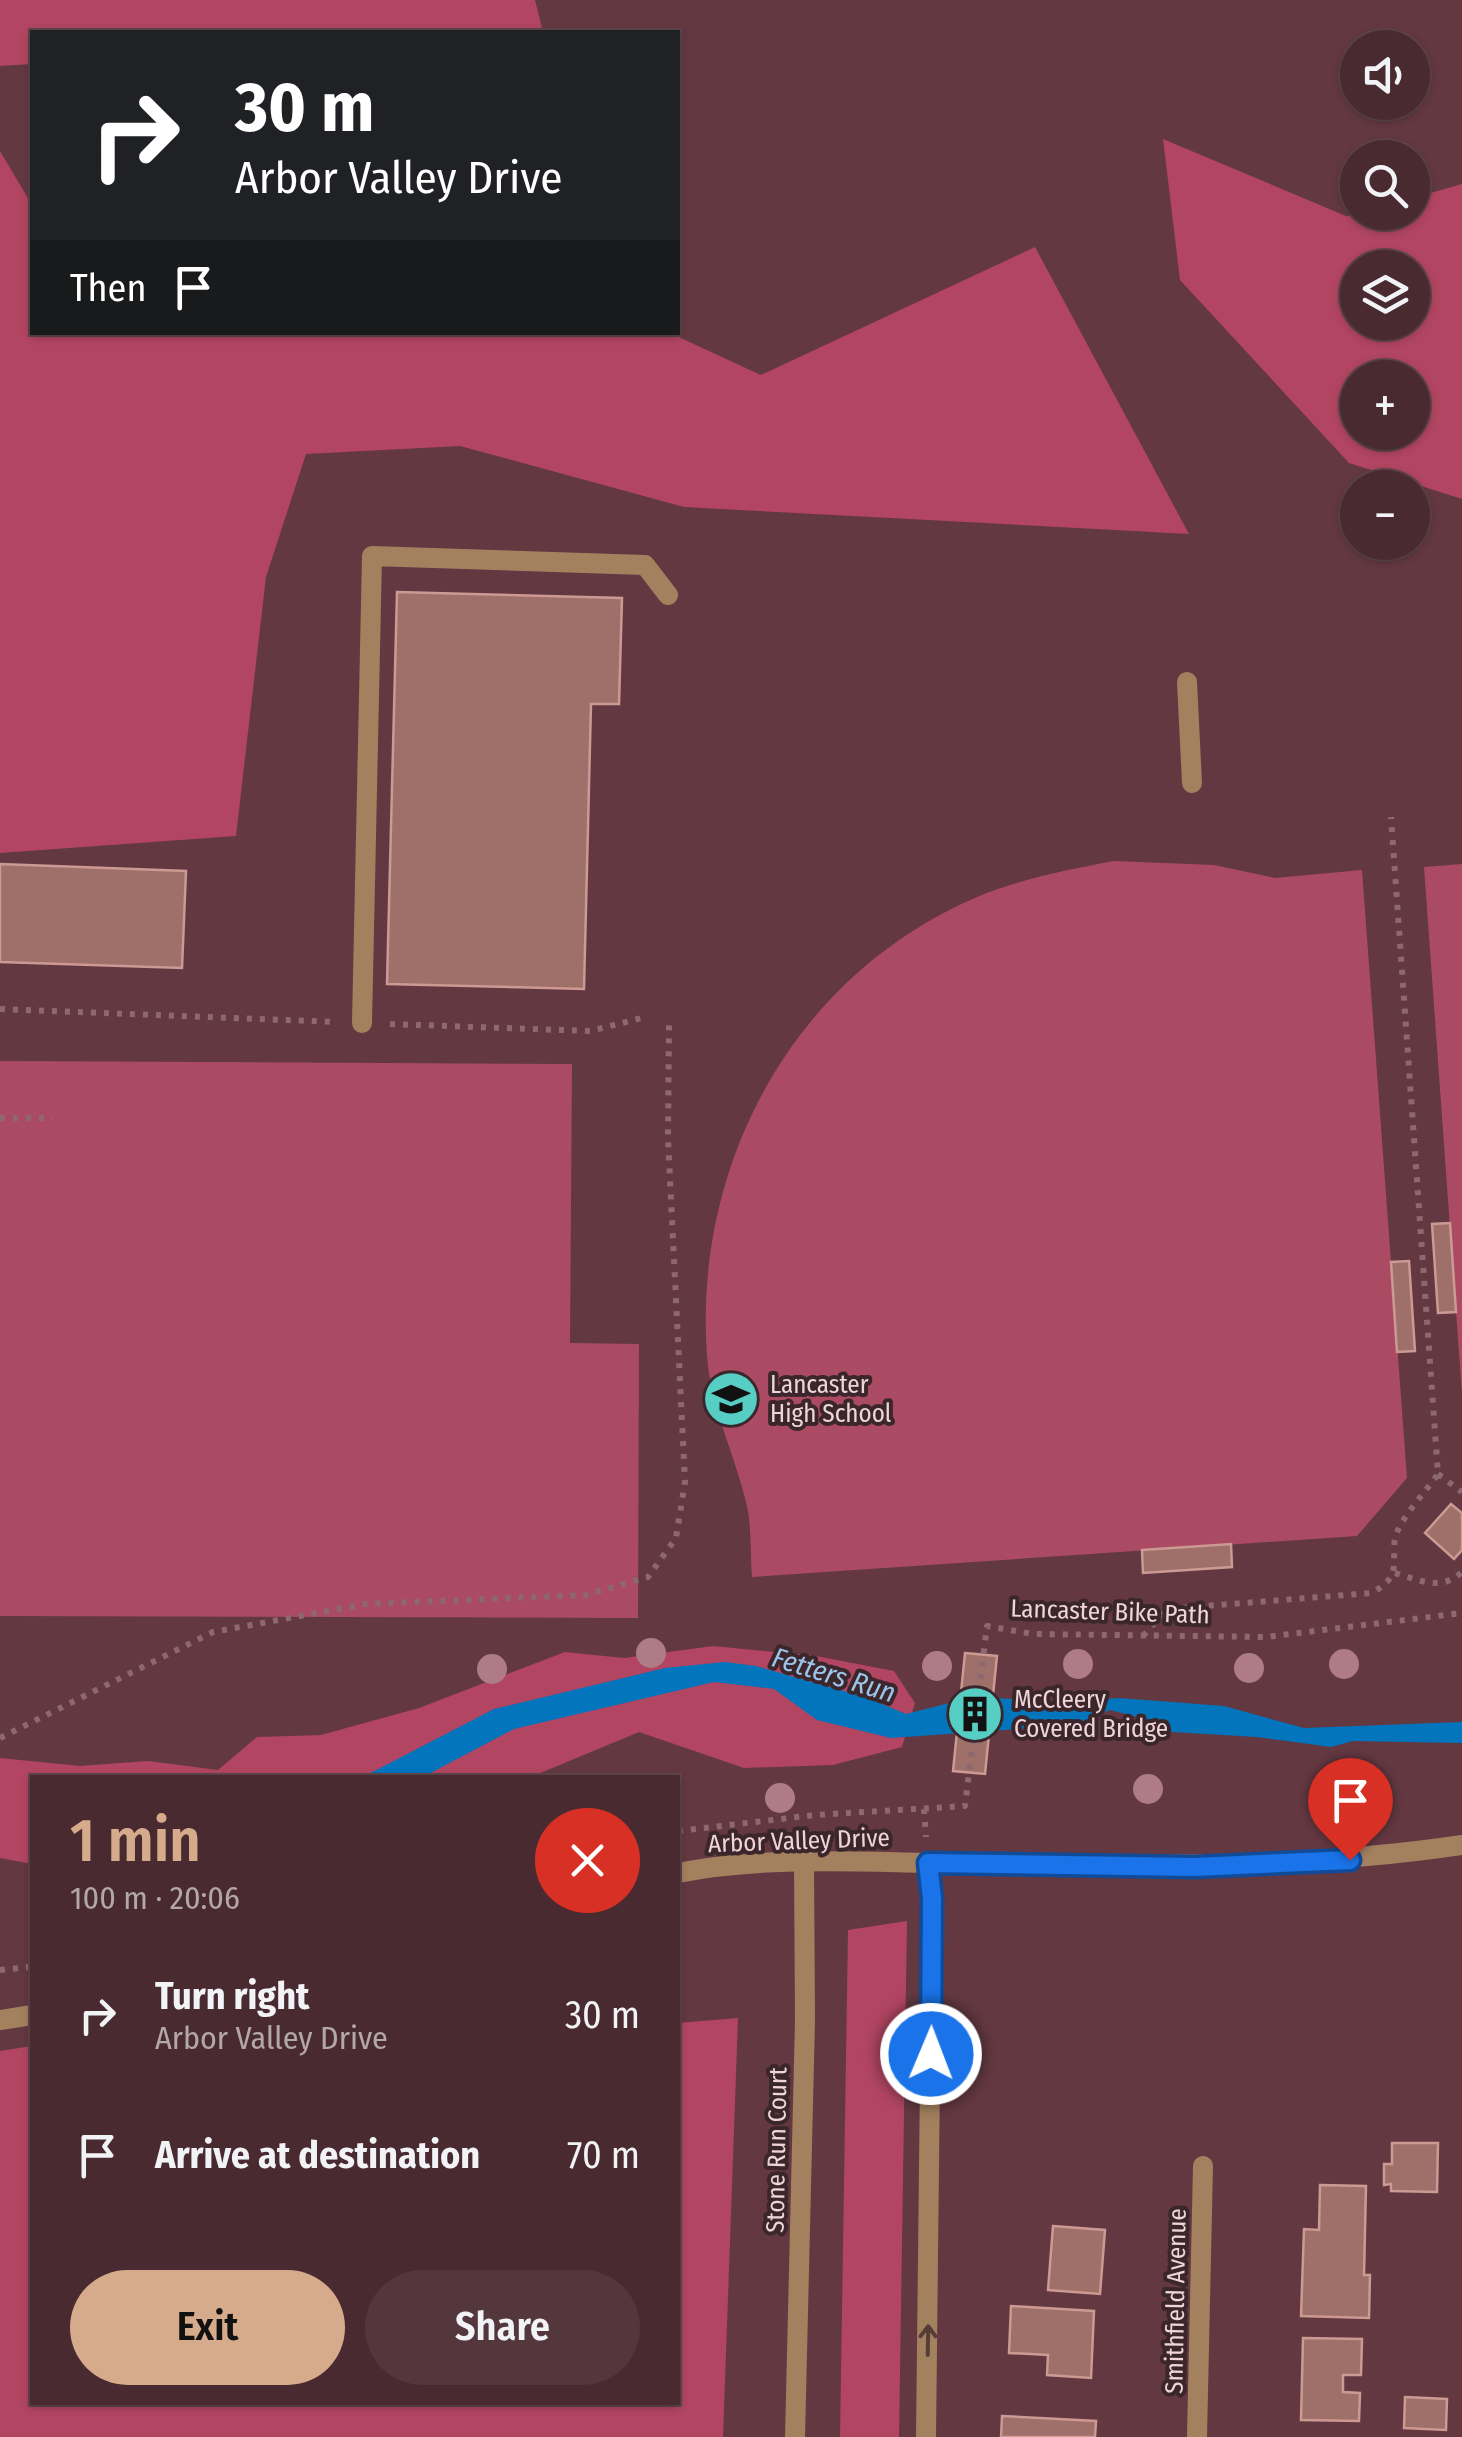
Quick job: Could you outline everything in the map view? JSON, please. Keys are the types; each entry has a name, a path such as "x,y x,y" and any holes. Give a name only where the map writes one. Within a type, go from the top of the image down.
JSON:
{"street":[{"path":"362,1023 372,556 646,565 668,595"},
{"path":"1187,682 1192,782"},
{"name":"Arbor Valley Drive","path":"680,1872 804,1864 1296,1864 1462,1846"},
{"path":"926,2437 932,1898 928,1863"},
{"name":"Stone Run Court","path":"795,2437 804,1864"},
{"path":"0,2020 30,2016"},
{"name":"Smithfield Avenue","path":"1198,2437 1204,2166"}],"path":[{"path":"1143,1636 1167,1610 1371,1593 1383,1587 1395,1573 1400,1526 1438,1474 1390,817"},
{"path":"0,1010 590,1031 642,1018"},
{"path":"0,1738 213,1632 366,1604 586,1595 648,1577 676,1538 685,1482 668,1139 669,1025"},
{"path":"0,1118 53,1118"},
{"path":"1438,1474 1462,1492"},
{"path":"1395,1573 1446,1584 1462,1572"},
{"name":"Lancaster Bike Path","path":"680,1830 815,1814 965,1806 987,1626 1033,1634 1266,1636 1462,1612"},
{"path":"0,1970 30,1967"}],"shaded area":[{"path":"0,0 535,0 542,30 30,30 30,64 0,66"},
{"path":"1163,139 1340,213 1340,230 1430,230 1430,193 1462,184 1462,499 1430,489 1430,470 1371,470 1349,463 1180,280"},
{"path":"0,151 30,202 30,335 674,335 761,375 1035,247 1189,534 684,507 460,446 306,454 266,577 236,836 0,853"},
{"path":"1114,861 1214,865 1275,878 1362,870 1407,1478 1357,1536 752,1577 748,1511 709,1375 707,1284 718,1214 738,1147 768,1084 807,1026 855,975 911,932 992,891"},
{"path":"1462,864 1462,1394 1424,867"},
{"path":"0,1061 572,1064 570,1343 639,1344 638,1618 0,1616"},
{"path":"713,1646 816,1656 894,1671 915,1703 902,1747 833,1765 744,1768 639,1732 536,1775 30,1775 30,1864 0,1858 0,1758 80,1766 148,1761 218,1770 257,1737 321,1735 419,1708 565,1652 624,1658"},
{"path":"907,1921 899,2437 840,2437 848,1930"},
{"path":"738,2018 723,2437 0,2437 0,2051 30,2046 30,2405 680,2405 680,2023"}],"water":[{"path":"725,1662 756,1666 865,1697 906,1714 973,1697 1069,1702 1119,1698 1224,1706 1304,1728 1462,1722 1462,1743 1353,1741 1331,1747 1257,1737 1172,1732 1142,1718 1110,1710 1073,1725 891,1738 817,1720 774,1689 714,1682 514,1729 427,1775 367,1775 494,1709 665,1668"}],"building":[{"path":"397,592 622,598 619,704 591,704 584,989 387,984"},
{"path":"0,864 186,871 182,968 0,962"},
{"path":"1450,1223 1456,1312 1438,1313 1432,1224"},
{"path":"1409,1261 1415,1351 1397,1352 1391,1262"},
{"path":"1451,1504 1462,1513 1462,1550 1454,1559 1425,1533"},
{"path":"1231,1544 1232,1567 1143,1573 1142,1550"},
{"name":"McCleery Covered Bridge","path":"965,1653 997,1656 985,1774 953,1771"},
{"path":"1392,2143 1438,2143 1437,2192 1391,2191 1391,2184 1384,2185 1384,2164 1392,2164"},
{"path":"1320,2185 1366,2186 1364,2275 1370,2275 1369,2318 1301,2316 1304,2229 1319,2230"},
{"path":"1053,2226 1105,2230 1100,2294 1048,2290"},
{"path":"1011,2306 1094,2311 1091,2378 1047,2375 1048,2355 1009,2353"},
{"path":"1303,2338 1362,2339 1361,2375 1343,2375 1343,2392 1360,2393 1359,2421 1301,2420"},
{"path":"1405,2397 1447,2399 1446,2430 1404,2428"},
{"path":"1002,2416 1096,2421 1095,2437 1001,2437"}],"place":[{"name":"Lancaster High School","path":"731,1399"},
{"name":"McCleery Covered Bridge","path":"975,1714"}],"route":[{"path":"931,2054 932,1898 928,1863 1194,1867 1350,1860"}],"water label":[{"name":"Fetters Run","path":"834,1675"}]}
